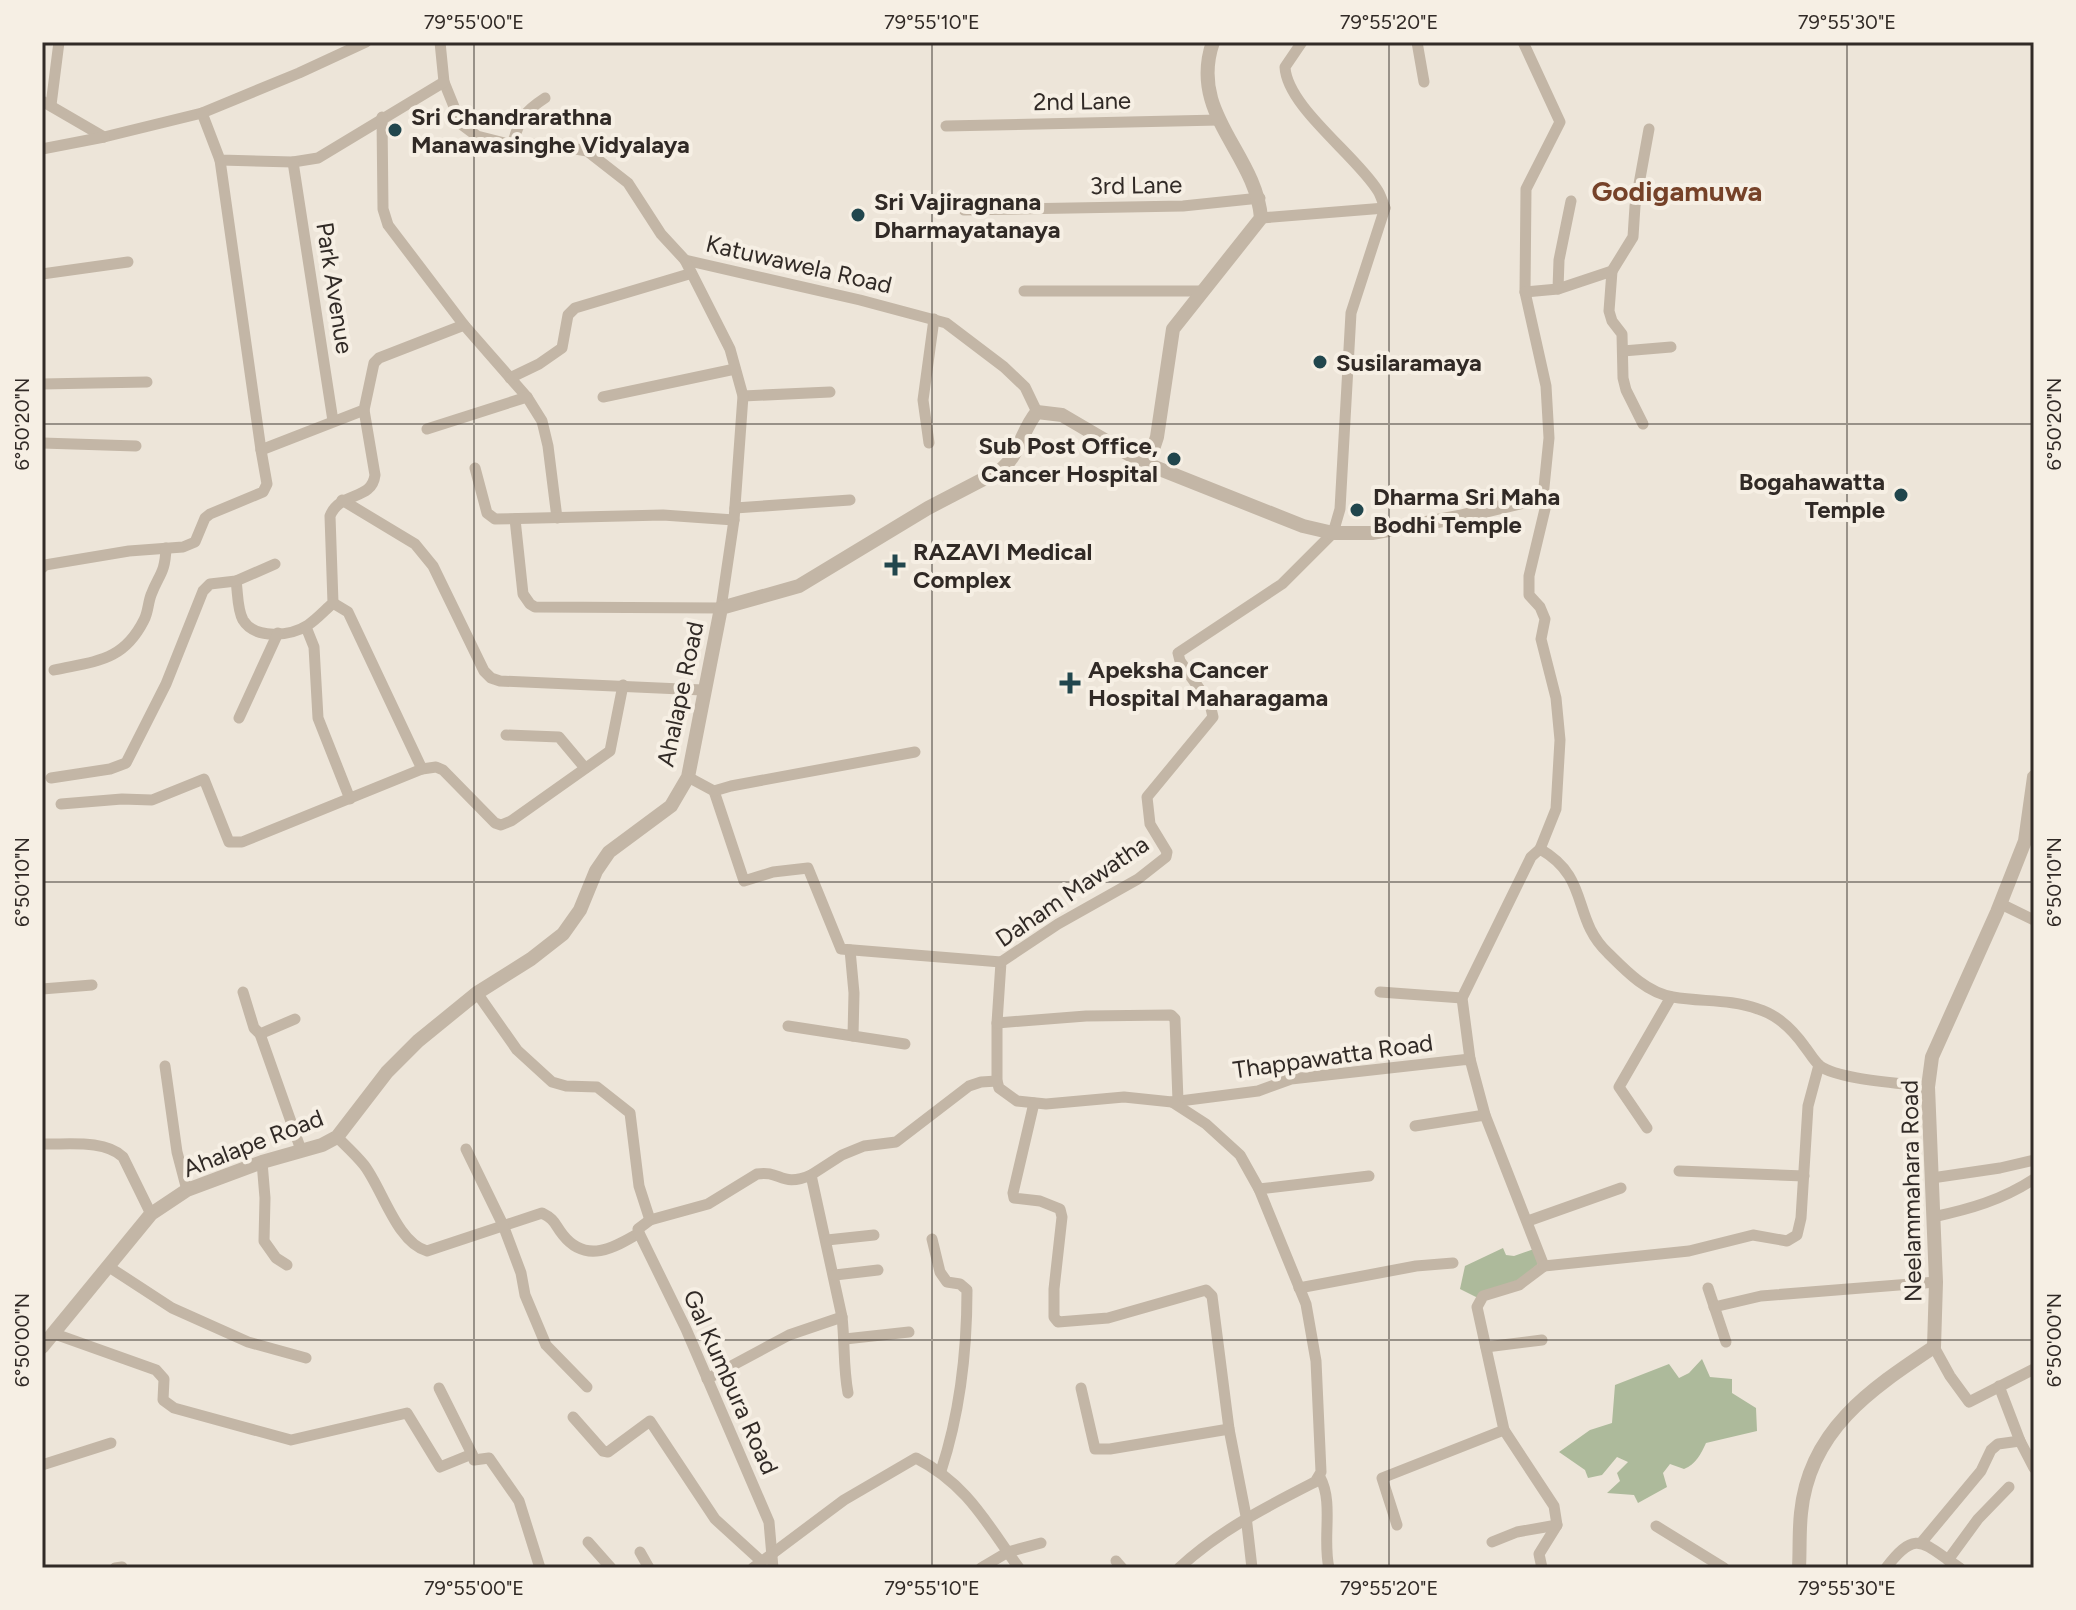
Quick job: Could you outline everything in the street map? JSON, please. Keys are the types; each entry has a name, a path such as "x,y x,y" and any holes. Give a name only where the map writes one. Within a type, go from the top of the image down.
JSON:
{"street":[{"path":"59,42 47,103 104,137"},
{"path":"42,149 202,113 366,42"},
{"name":"Katuwawela Road","path":"440,42 444,82 461,124 477,136 512,145 547,144 587,151 628,183 661,234 685,260 946,323 1025,387 1037,412"},
{"path":"1142,462 1157,437 1173,329 1261,218 1260,198 1219,120 1208,90 1206,75 1213,42"},
{"path":"1302,42 1285,67 1288,83 1323,129 1377,190 1385,208 1351,313 1340,509 1333,533"},
{"path":"1417,42 1424,82"},
{"path":"1470,1059 1462,998 1531,857 1540,849 1556,809 1560,740 1556,698 1541,639 1545,619 1540,607 1529,595 1529,576 1545,509 1543,497 1549,438 1546,386 1525,292 1526,189 1560,122 1523,42"},
{"path":"220,160 293,162 318,158 444,82"},
{"path":"512,145 520,119 545,98"},
{"path":"42,568 129,551 183,547 195,542 205,518 210,514 263,492 267,484 220,160 202,113"},
{"path":"382,117 383,209 388,225 464,325 527,397 542,421 557,518"},
{"name":"2nd Lane","path":"946,126 1219,120"},
{"path":"1643,424 1626,390 1622,334 1609,311 1612,271 1633,237 1635,206 1649,129"},
{"name":"Park Avenue","path":"293,162 333,421"},
{"name":"3rd Lane","path":"964,210 1183,206 1260,198"},
{"path":"1558,289 1559,260 1571,201"},
{"path":"1261,218 1385,208"},
{"path":"515,519 523,594 535,607 721,608 734,514 743,396 730,349 689,274 685,260"},
{"path":"42,274 128,262"},
{"path":"1525,292 1558,289 1612,271"},
{"path":"510,378 562,348 568,315 575,308 689,274"},
{"path":"1024,291 1203,291"},
{"path":"929,443 923,400 934,319"},
{"path":"333,603 330,516 342,500 368,491 374,484 364,410 374,363 379,358 464,325"},
{"path":"1623,351 1671,347"},
{"path":"603,397 735,369"},
{"path":"42,384 147,382"},
{"path":"743,396 830,392"},
{"path":"427,429 527,397"},
{"path":"261,450 364,410"},
{"path":"1037,412 1062,415 1142,462 1303,526 1333,533 1372,533 1543,497"},
{"name":"Ahalape Road","path":"42,1347 151,1214 187,1190 262,1162 322,1145 337,1137 397,1062 418,1041 477,993 531,959 563,934 580,910 596,871 609,852 671,806 688,777 721,608 799,586 928,508 999,471 1015,455 1030,420 1037,412"},
{"path":"42,443 136,446"},
{"path":"475,468 487,513 495,519 734,514 850,500"},
{"path":"342,500 415,544 433,566 484,671 491,678 500,681 703,690"},
{"name":"Daham Mawatha","path":"997,1081 1001,962 1058,924 1138,879 1166,857 1167,852 1150,824 1147,797 1213,717 1210,704 1180,661 1178,653 1282,584 1333,533"},
{"path":"54,670 110,658 123,648 144,620 151,594 165,568 166,548"},
{"path":"51,778 110,769 126,763 166,684 203,591 210,584 236,581 275,564"},
{"path":"236,581 241,616 247,626 261,634 306,627 333,603"},
{"path":"333,603 348,612 422,769"},
{"path":"306,627 314,647 318,718 350,799"},
{"path":"239,718 278,633"},
{"path":"61,804 152,800 204,779 229,842 242,842 422,769 436,767 443,770 495,823 501,825 610,751 623,685"},
{"path":"506,735 559,737 585,768"},
{"path":"714,791 915,752"},
{"path":"688,777 714,791 744,881 773,872 808,868 841,949 1001,962"},
{"name":"Neelammahara Road","path":"1934,1347 1936,1282 1928,1087 1932,1057 2030,843 2034,777"},
{"path":"1540,849 1558,859 1576,885 1588,925 1604,949 1638,981 1671,997 1725,1000 1761,1009 1790,1027 1819,1065 1838,1074 1928,1087"},
{"path":"2001,904 2034,920"},
{"path":"850,950 854,993 853,1036"},
{"path":"42,989 92,985"},
{"path":"243,992 301,1150"},
{"path":"1380,992 1462,998"},
{"path":"477,993 517,1050 552,1082 566,1086 597,1087 630,1113 639,1186 650,1220"},
{"path":"1647,1128 1619,1087 1671,997"},
{"path":"997,1023 1086,1016 1171,1015 1175,1019 1175,1101"},
{"path":"260,1034 295,1019"},
{"path":"788,1026 905,1044"},
{"name":"Thappawatta Road","path":"1175,1101 1258,1091 1291,1079 1470,1059 1485,1115 1544,1266"},
{"path":"1542,1568 1539,1554 1557,1525 1554,1506 1504,1430 1477,1307 1483,1296 1519,1285 1544,1266 1689,1251 1753,1235 1787,1241 1797,1235 1801,1218 1808,1106 1819,1065"},
{"path":"165,1066 177,1152 187,1190"},
{"path":"337,1137 365,1165 407,1239 418,1249 427,1251 455,1244 542,1213 554,1219 563,1235 576,1248 596,1253 615,1247 639,1233 638,1229 650,1220 708,1204 757,1174 766,1172 780,1180 795,1182 864,1146 896,1142 969,1086 981,1082 997,1081 1006,1096 1034,1103 1124,1097 1175,1101 1240,1155 1259,1189 1306,1304 1314,1341 1320,1477 1325,1487 1325,1553 1329,1568"},
{"path":"1034,1103 1013,1193 1014,1198 1040,1201 1060,1209 1062,1217 1054,1289 1054,1317 1058,1322 1108,1318 1206,1290 1212,1296 1229,1429 1246,1516 1252,1568"},
{"path":"1415,1126 1485,1115"},
{"path":"42,1144 116,1150 123,1157 151,1214"},
{"path":"466,1149 503,1225 521,1273 525,1295 546,1345 587,1387"},
{"path":"1932,1178 2034,1160"},
{"path":"262,1162 264,1241 276,1258 287,1265"},
{"path":"1679,1171 1804,1176"},
{"path":"811,1175 835,1275 845,1339 842,1362 848,1393"},
{"path":"1259,1189 1369,1176"},
{"path":"1933,1217 1972,1209 1996,1200 2034,1179"},
{"path":"1528,1221 1621,1188"},
{"name":"Gal Kumbura Road","path":"639,1233 686,1329 769,1522 773,1568"},
{"path":"827,1240 874,1235"},
{"path":"932,1239 940,1272 947,1282 960,1284 967,1290 967,1343 950,1445 941,1471"},
{"path":"1299,1288 1416,1266 1453,1263"},
{"path":"109,1267 172,1308 248,1342 306,1358"},
{"path":"835,1275 878,1270"},
{"path":"1714,1307 1761,1296 1936,1282"},
{"path":"1708,1288 1726,1342"},
{"path":"707,1379 789,1335 842,1317"},
{"path":"845,1339 909,1332"},
{"path":"55,1334 156,1370 164,1379 163,1400 174,1408 291,1440 407,1413 440,1467 472,1454"},
{"path":"1486,1347 1542,1340"},
{"path":"1799,1568 1801,1511 1817,1454 1850,1409 1880,1383 1934,1347 1969,1402 2034,1369"},
{"path":"1999,1386 2034,1468"},
{"path":"439,1388 474,1460 489,1458 519,1501 540,1568"},
{"path":"1081,1388 1095,1449 1229,1429"},
{"path":"573,1417 603,1451 608,1452 650,1421 715,1519 757,1565 844,1500 916,1458 941,1471 975,1505 1019,1568"},
{"path":"1397,1525 1382,1478 1504,1430"},
{"path":"1921,1543 1981,1471 1991,1450 1998,1444 2020,1441"},
{"path":"42,1465 111,1443"},
{"path":"1179,1568 1246,1516 1320,1477"},
{"path":"1948,1560 1978,1519 2009,1487"},
{"path":"1492,1542 1517,1532 1557,1525"},
{"path":"1656,1526 1724,1568"},
{"path":"588,1542 611,1568"},
{"path":"981,1568 1008,1552 1041,1543"},
{"path":"1886,1568 1901,1548 1921,1543 1960,1568"},
{"path":"640,1552 649,1568"}],"green space":[{"path":"1503,1248 1506,1255 1514,1256 1534,1249 1538,1264 1516,1283 1478,1298 1460,1289 1465,1266"},
{"path":"1702,1359 1710,1377 1732,1379 1732,1393 1756,1408 1757,1431 1706,1443 1695,1461 1684,1469 1670,1464 1663,1473 1667,1487 1638,1503 1634,1495 1607,1493 1620,1481 1617,1473 1628,1462 1617,1457 1602,1475 1588,1478 1585,1470 1559,1452 1590,1430 1612,1423 1615,1385 1669,1364 1679,1378 1689,1373"}],"place":[{"name":"Sri Chandrarathna Manawasinghe Vidyalaya","path":"395,130"},
{"name":"Sri Vajiragnana Dharmayatanaya","path":"858,215"},
{"name":"Susilaramaya","path":"1320,362"},
{"name":"Sub Post Office, Cancer Hospital","path":"1174,459"},
{"name":"Bogahawatta Temple","path":"1901,495"},
{"name":"Dharma Sri Maha Bodhi Temple","path":"1357,510"},
{"name":"RAZAVI Medical Complex","path":"895,565"},
{"name":"Apeksha Cancer Hospital Maharagama","path":"1070,683"}],"district":[{"name":"Godigamuwa","path":"1677,191"}]}
